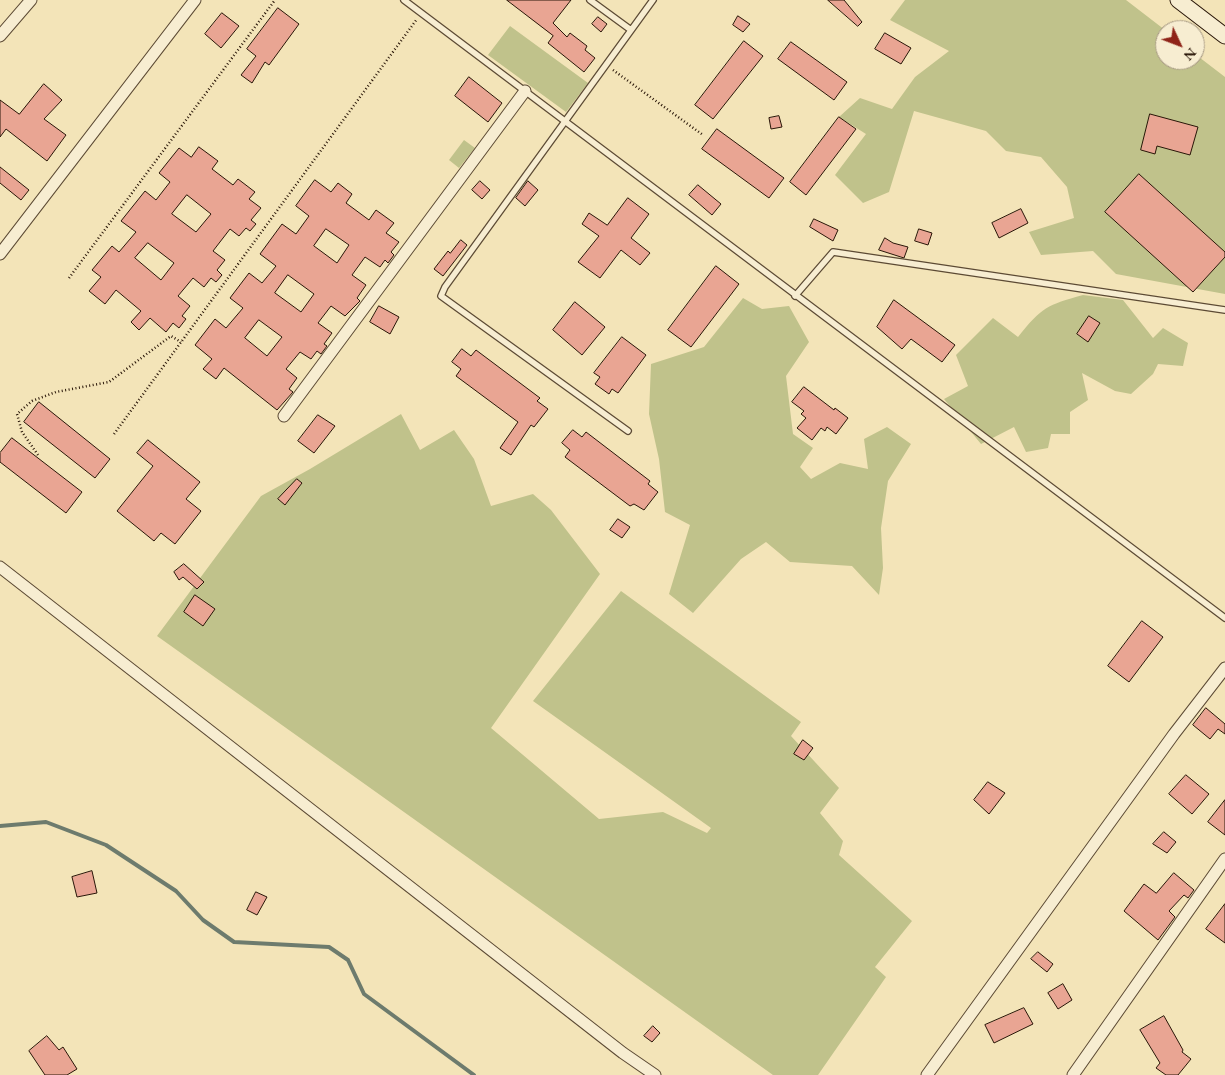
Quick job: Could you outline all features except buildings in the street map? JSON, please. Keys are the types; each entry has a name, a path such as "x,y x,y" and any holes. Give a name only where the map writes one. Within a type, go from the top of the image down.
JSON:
{"main road":[{"path":"1178,0 1225,36"}],"street":[{"path":"0,36 31,0"},
{"path":"0,254 195,0"},
{"path":"284,416 524,91"},
{"path":"0,567 623,1054 655,1075"},
{"path":"927,1075 1174,734 1225,668"},
{"path":"1073,1075 1225,859"}],"lane":[{"path":"404,0 1225,618"},
{"path":"590,0 631,30"},
{"path":"628,431 441,296 445,287 653,0"},
{"path":"796,296 833,252 1225,310"}],"path":[{"path":"69,278 275,0"},
{"path":"114,434 421,13"},
{"path":"606,64 703,135"},
{"path":"38,455 22,432 17,414 32,401 56,392 76,390 109,382 171,336 180,342"}],"green space":[{"path":"905,0 1126,0 1155,22 1155,70 1205,70 1205,62 1225,77 1225,294 1116,274 1093,251 1041,255 1029,232 1074,218 1067,187 1041,157 1006,151 986,131 914,111 889,192 863,203 835,175 866,134 839,117 860,98 892,109 915,77 949,51 890,20"},
{"path":"510,26 588,83 566,112 488,55"},
{"path":"464,140 475,148 459,168 449,160"},
{"path":"1083,295 1123,300 1153,338 1163,328 1188,343 1183,366 1158,364 1153,374 1131,394 1115,391 1082,373 1088,400 1070,412 1070,434 1051,434 1048,448 1026,452 1014,427 981,444 944,399 968,386 956,355 993,318 1018,337 1033,319 1046,308"},
{"path":"743,298 762,309 789,306 809,342 786,376 793,434 813,448 800,467 811,479 840,463 868,469 864,439 887,427 911,444 888,481 881,528 883,568 879,595 852,566 790,562 766,542 741,559 693,613 669,594 690,525 665,512 659,459 649,414 651,364 704,347"},
{"path":"401,414 420,450 454,430 474,459 491,506 533,494 551,510 600,574 491,728 599,819 663,812 707,833 711,828 533,701 621,591 801,722 791,736 839,788 820,813 843,841 839,855 912,921 875,967 886,977 818,1075 773,1075 157,636 261,496"}],"waterway":[{"path":"0,826 46,822 106,845 176,891 203,920 234,942 329,947 348,960 364,994 474,1075"}]}
